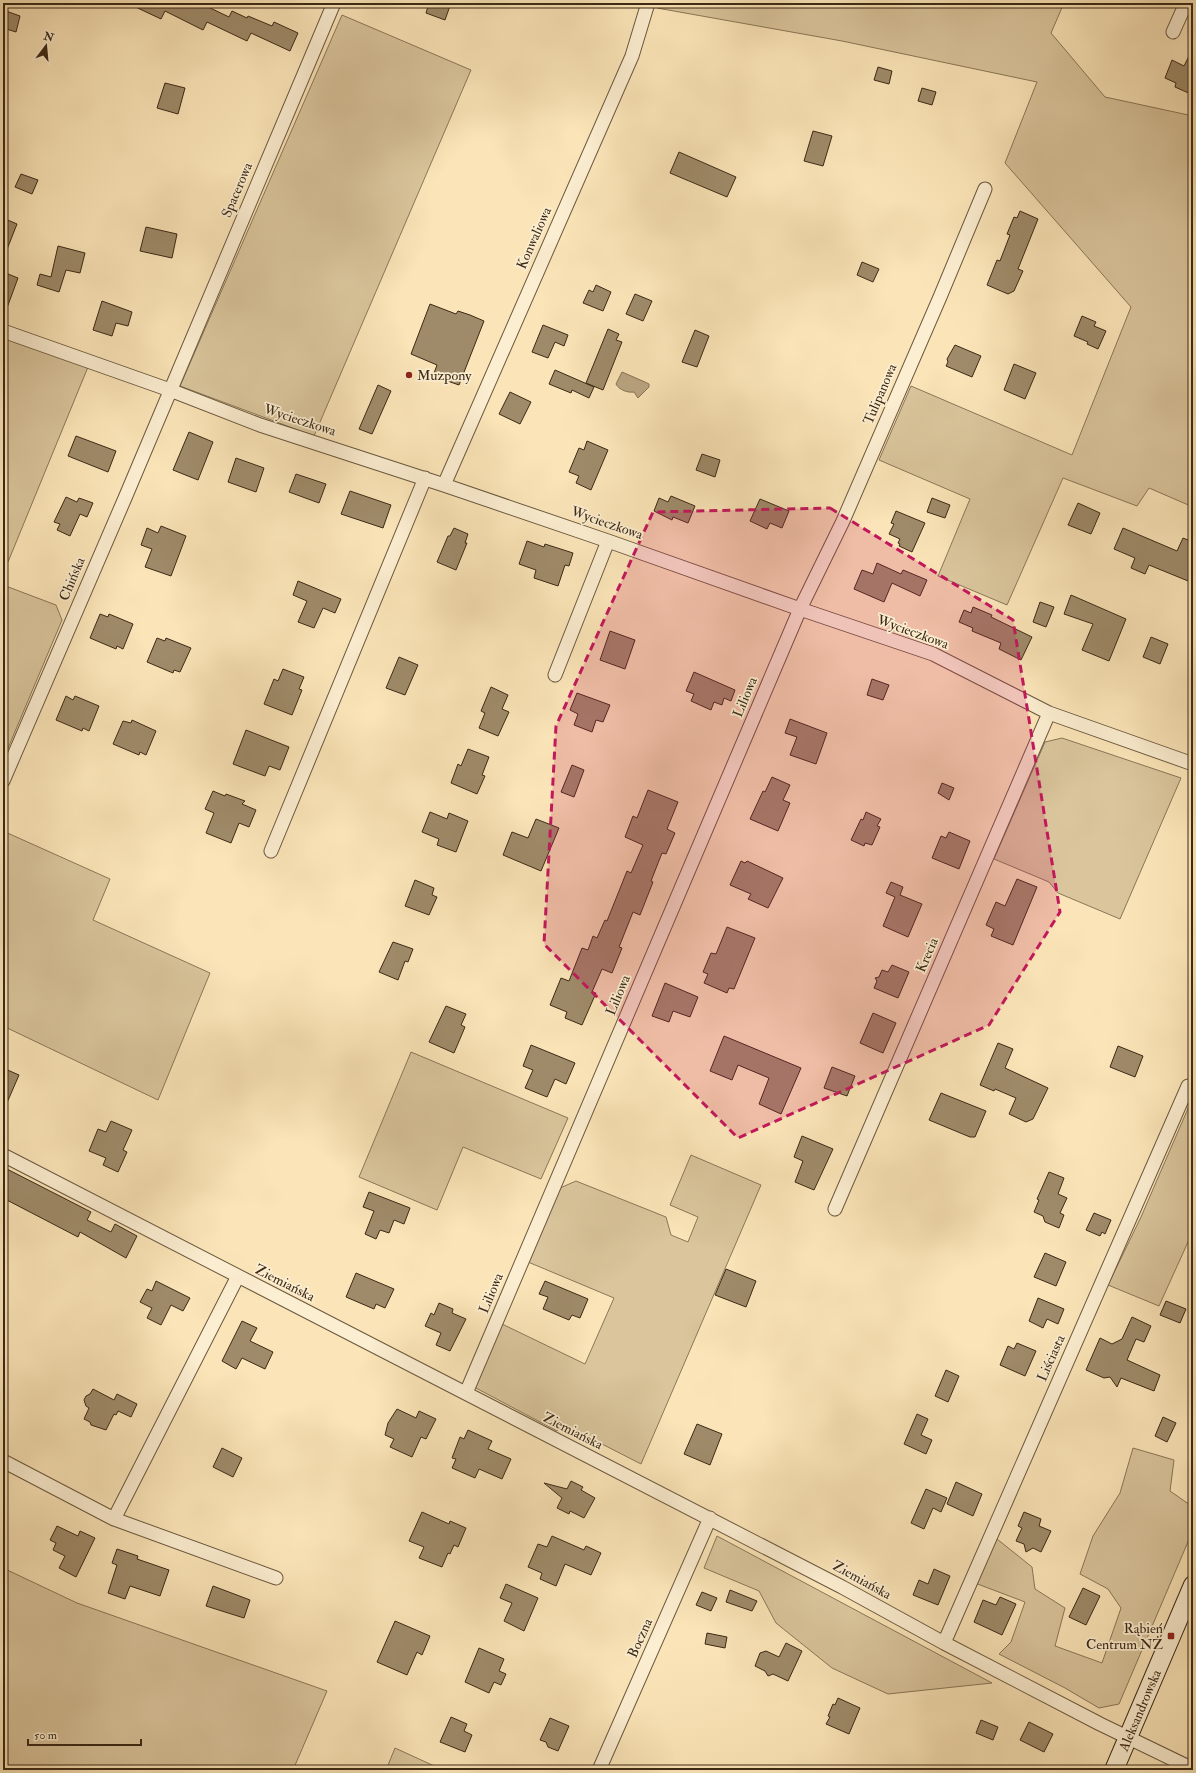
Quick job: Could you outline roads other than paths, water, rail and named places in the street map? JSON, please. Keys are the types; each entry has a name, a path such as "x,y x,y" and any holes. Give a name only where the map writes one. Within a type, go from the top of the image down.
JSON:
{"main road":[{"name":"Aleksandrowska","path":"1114,1770 1193,1585"}],"street":[{"name":"Spacerowa","path":"170,390 334,3"},
{"name":"Konwaliowa","path":"444,484 632,56 648,3"},
{"path":"1173,32 1186,3"},
{"name":"Tulipanowa","path":"800,610 843,521 985,189"},
{"name":"Wycieczkowa","path":"3,331 170,390 260,425 444,484 800,610 933,654 1049,713 1193,764"},
{"name":"Chińska","path":"3,781 170,390"},
{"path":"271,851 425,478"},
{"path":"555,675 608,541"},
{"name":"Liliowa","path":"466,1393 800,610"},
{"name":"Krecia","path":"835,1209 1049,713"},
{"name":"Liściasta","path":"944,1643 1188,1086"},
{"name":"Ziemiańska","path":"3,1155 710,1518 842,1587 944,1643 1100,1724 1193,1770"},
{"path":"114,1519 238,1276"},
{"path":"3,1461 114,1519 276,1578"},
{"name":"Boczna","path":"599,1770 710,1518"}],"place":[{"name":"Muzpony","path":"409,375"},
{"name":"Rąbień Centrum NŻ","path":"1171,1636"}]}
